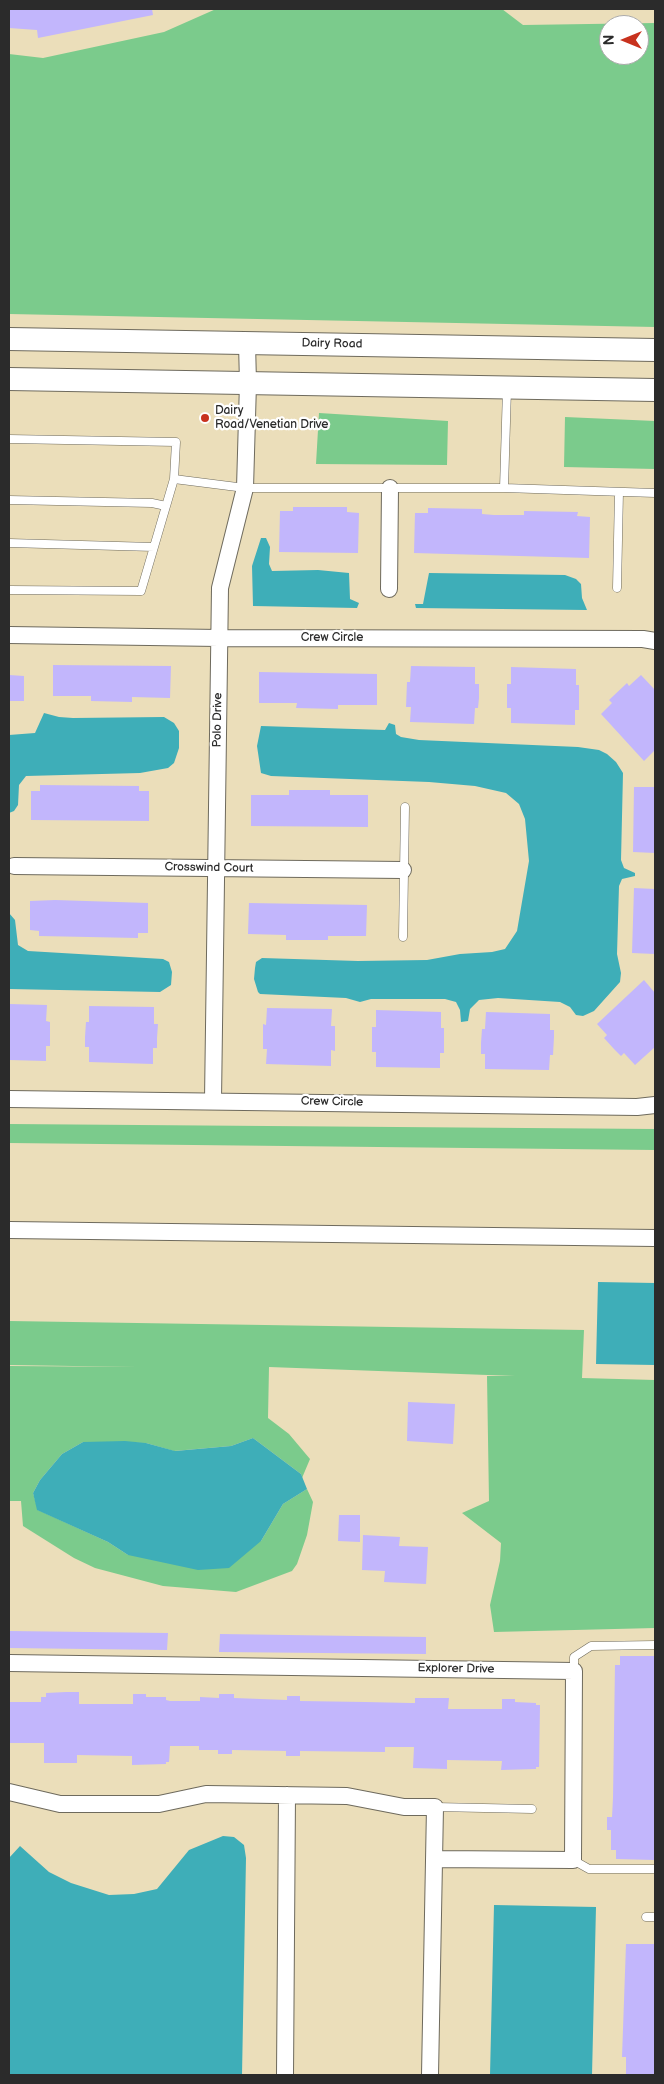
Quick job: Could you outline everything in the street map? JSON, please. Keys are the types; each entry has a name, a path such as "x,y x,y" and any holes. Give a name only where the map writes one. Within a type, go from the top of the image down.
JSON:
{"street":[{"name":"Dairy Road","path":"9,339 655,350"},
{"name":"Polo Drive","path":"213,1100 220,588 244,488 248,383 247,343"},
{"path":"9,379 655,390"},
{"path":"389,590 390,488"},
{"name":"Crew Circle","path":"9,635 219,638 643,638 655,641"},
{"name":"Crosswind Court","path":"14,866 403,870"},
{"name":"Crew Circle","path":"9,1099 213,1100 637,1107 655,1105"},
{"path":"9,1230 655,1238"},
{"name":"Explorer Drive","path":"9,1663 574,1671"},
{"path":"434,1859 573,1860 574,1671"},
{"path":"9,1792 60,1804 159,1804 206,1794 347,1796 404,1807 435,1807 430,2075"},
{"path":"285,2075 287,1795"}],"lane":[{"path":"504,488 507,387"},
{"path":"9,439 176,442 174,478 141,591 9,590"},
{"path":"174,478 244,488 504,488 655,493"},
{"path":"617,588 619,492"},
{"path":"9,500 152,503 166,506"},
{"path":"9,543 154,546"},
{"path":"404,937 403,870 405,807"},
{"path":"574,1671 574,1657 591,1646 655,1645"},
{"path":"435,1807 532,1809"},
{"path":"573,1860 589,1869 655,1868"},
{"path":"646,1917 655,1917"}],"green space":[{"path":"216,9 502,9 523,25 599,24 599,65 649,65 649,23 655,23 655,327 9,314 9,54 43,58 164,32"},
{"path":"319,413 448,421 447,465 316,464"},
{"path":"565,417 655,421 655,469 564,467"},
{"path":"9,1124 655,1129 655,1150 9,1143"},
{"path":"9,1321 584,1330 582,1378 655,1380 655,1628 494,1632 490,1605 500,1561 501,1543 462,1513 489,1501 487,1376 515,1376 269,1367 268,1418 289,1434 310,1459 302,1478 301,1474 253,1438 231,1446 174,1451 146,1443 83,1442 62,1454 40,1480 33,1493 38,1510 108,1542 128,1555 261,1541 283,1504 307,1489 313,1502 307,1535 297,1564 292,1571 236,1592 163,1586 95,1568 74,1558 23,1526 21,1501 9,1501 9,1366 138,1367 9,1365"}],"water":[{"path":"261,538 266,538 270,547 269,564 272,571 318,570 349,573 350,599 359,603 357,608 253,606 252,566"},
{"path":"429,573 565,575 576,579 581,584 582,598 587,610 416,608 415,604 423,604"},
{"path":"44,713 73,718 164,717 174,723 179,731 179,748 174,763 168,768 140,773 26,776 19,785 18,805 14,811 9,813 9,735 35,733"},
{"path":"389,723 395,725 396,734 401,737 419,740 578,747 599,750 616,762 623,773 621,860 624,868 635,873 635,876 622,879 619,886 617,954 621,973 620,982 594,1011 583,1016 576,1015 570,1007 560,1002 498,998 479,1000 470,1009 468,1021 461,1022 460,1010 456,1002 445,999 371,999 360,1002 346,998 260,994 258,992 254,979 255,968 256,962 262,958 358,961 427,960 505,949 517,931 529,861 525,819 519,804 506,793 475,786 429,782 271,776 261,773 257,746 261,726 385,730"},
{"path":"9,913 15,920 18,945 28,951 163,959 169,962 172,972 171,985 160,992 9,989"},
{"path":"598,1282 655,1283 655,1365 596,1364"},
{"path":"253,1438 301,1474 307,1489 283,1504 261,1541 229,1568 198,1570 128,1555 108,1542 37,1510 33,1493 40,1480 62,1454 83,1442 125,1441 146,1443 175,1451 231,1446"},
{"path":"223,1836 234,1837 244,1845 246,1858 242,2075 9,2075 9,1858 20,1846 49,1872 71,1883 109,1895 134,1894 157,1889 189,1850"},
{"path":"494,1905 596,1907 592,2075 490,2075"}],"building":[{"path":"9,9 152,9 153,15 38,38 37,30 9,28"},
{"path":"293,507 347,507 347,512 359,513 358,553 279,552 280,511 293,511"},
{"path":"428,508 482,509 482,514 494,515 524,515 524,511 578,512 577,516 590,517 589,558 414,553 415,513 428,513"},
{"path":"53,665 171,666 170,698 132,697 132,702 91,701 91,696 53,696"},
{"path":"411,666 475,667 475,684 479,684 479,698 478,708 475,708 474,724 410,722 411,707 406,707 407,682 410,682"},
{"path":"511,667 576,669 576,685 579,685 579,710 575,710 575,725 511,723 511,708 507,708 507,684 511,684"},
{"path":"259,672 377,674 377,705 338,705 338,709 296,708 297,703 259,703"},
{"path":"9,675 24,676 24,701 9,701"},
{"path":"641,675 655,690 655,750 644,761 601,714 612,703 609,700 627,683 629,686"},
{"path":"40,785 139,786 139,791 149,791 149,821 31,820 31,791 40,791"},
{"path":"634,787 655,787 655,853 633,852"},
{"path":"289,790 330,790 330,795 368,795 368,827 251,826 251,795 289,795"},
{"path":"634,888 655,889 655,954 632,953"},
{"path":"30,901 148,903 148,933 138,933 138,938 39,936 39,931 30,930"},
{"path":"249,903 367,905 366,936 328,936 328,940 286,940 286,935 248,934"},
{"path":"644,980 655,993 655,1047 635,1065 624,1053 621,1056 614,1049 604,1038 607,1035 597,1024"},
{"path":"9,1004 47,1005 46,1021 50,1022 50,1046 46,1046 46,1061 9,1060"},
{"path":"89,1006 154,1007 154,1024 158,1024 157,1048 153,1048 153,1064 89,1062 89,1047 85,1047 85,1037 86,1022 89,1022"},
{"path":"267,1008 332,1009 331,1026 335,1026 335,1051 331,1050 331,1066 266,1064 267,1049 263,1049 263,1024 266,1025"},
{"path":"376,1010 441,1012 441,1028 444,1028 444,1053 440,1053 440,1068 376,1067 376,1052 372,1052 372,1027 376,1027"},
{"path":"486,1012 550,1014 550,1030 554,1030 554,1037 553,1055 550,1055 549,1070 485,1069 485,1054 481,1054 481,1043 482,1029 485,1029"},
{"path":"408,1402 455,1404 453,1444 407,1441"},
{"path":"339,1515 360,1515 360,1542 338,1541"},
{"path":"363,1535 400,1537 399,1546 428,1547 426,1584 384,1582 385,1571 362,1570"},
{"path":"9,1631 168,1633 167,1650 9,1648"},
{"path":"220,1634 426,1637 426,1654 219,1652"},
{"path":"620,1656 655,1656 655,1860 616,1859 616,1850 611,1850 611,1830 607,1830 607,1817 612,1817 613,1798 615,1665 620,1665"},
{"path":"79,1692 79,1704 133,1704 133,1694 146,1694 146,1697 166,1697 166,1700 170,1701 200,1701 200,1697 219,1698 219,1694 234,1694 234,1698 287,1700 287,1696 300,1696 300,1701 415,1703 415,1698 449,1698 448,1709 502,1709 502,1699 515,1699 515,1702 536,1703 536,1705 540,1705 539,1767 536,1767 536,1769 501,1770 502,1761 447,1760 447,1769 413,1768 414,1747 385,1747 385,1752 300,1751 300,1756 286,1756 286,1751 232,1750 232,1754 218,1754 218,1750 199,1750 199,1746 170,1746 169,1762 166,1762 166,1764 132,1765 132,1756 77,1755 77,1763 44,1763 44,1743 9,1743 9,1702 41,1702 41,1697 46,1697 46,1693"},
{"path":"626,1944 655,1944 655,2075 626,2075 626,2057 622,2057"}],"place":[{"name":"Dairy Road/Venetian Drive","path":"205,418"}]}
